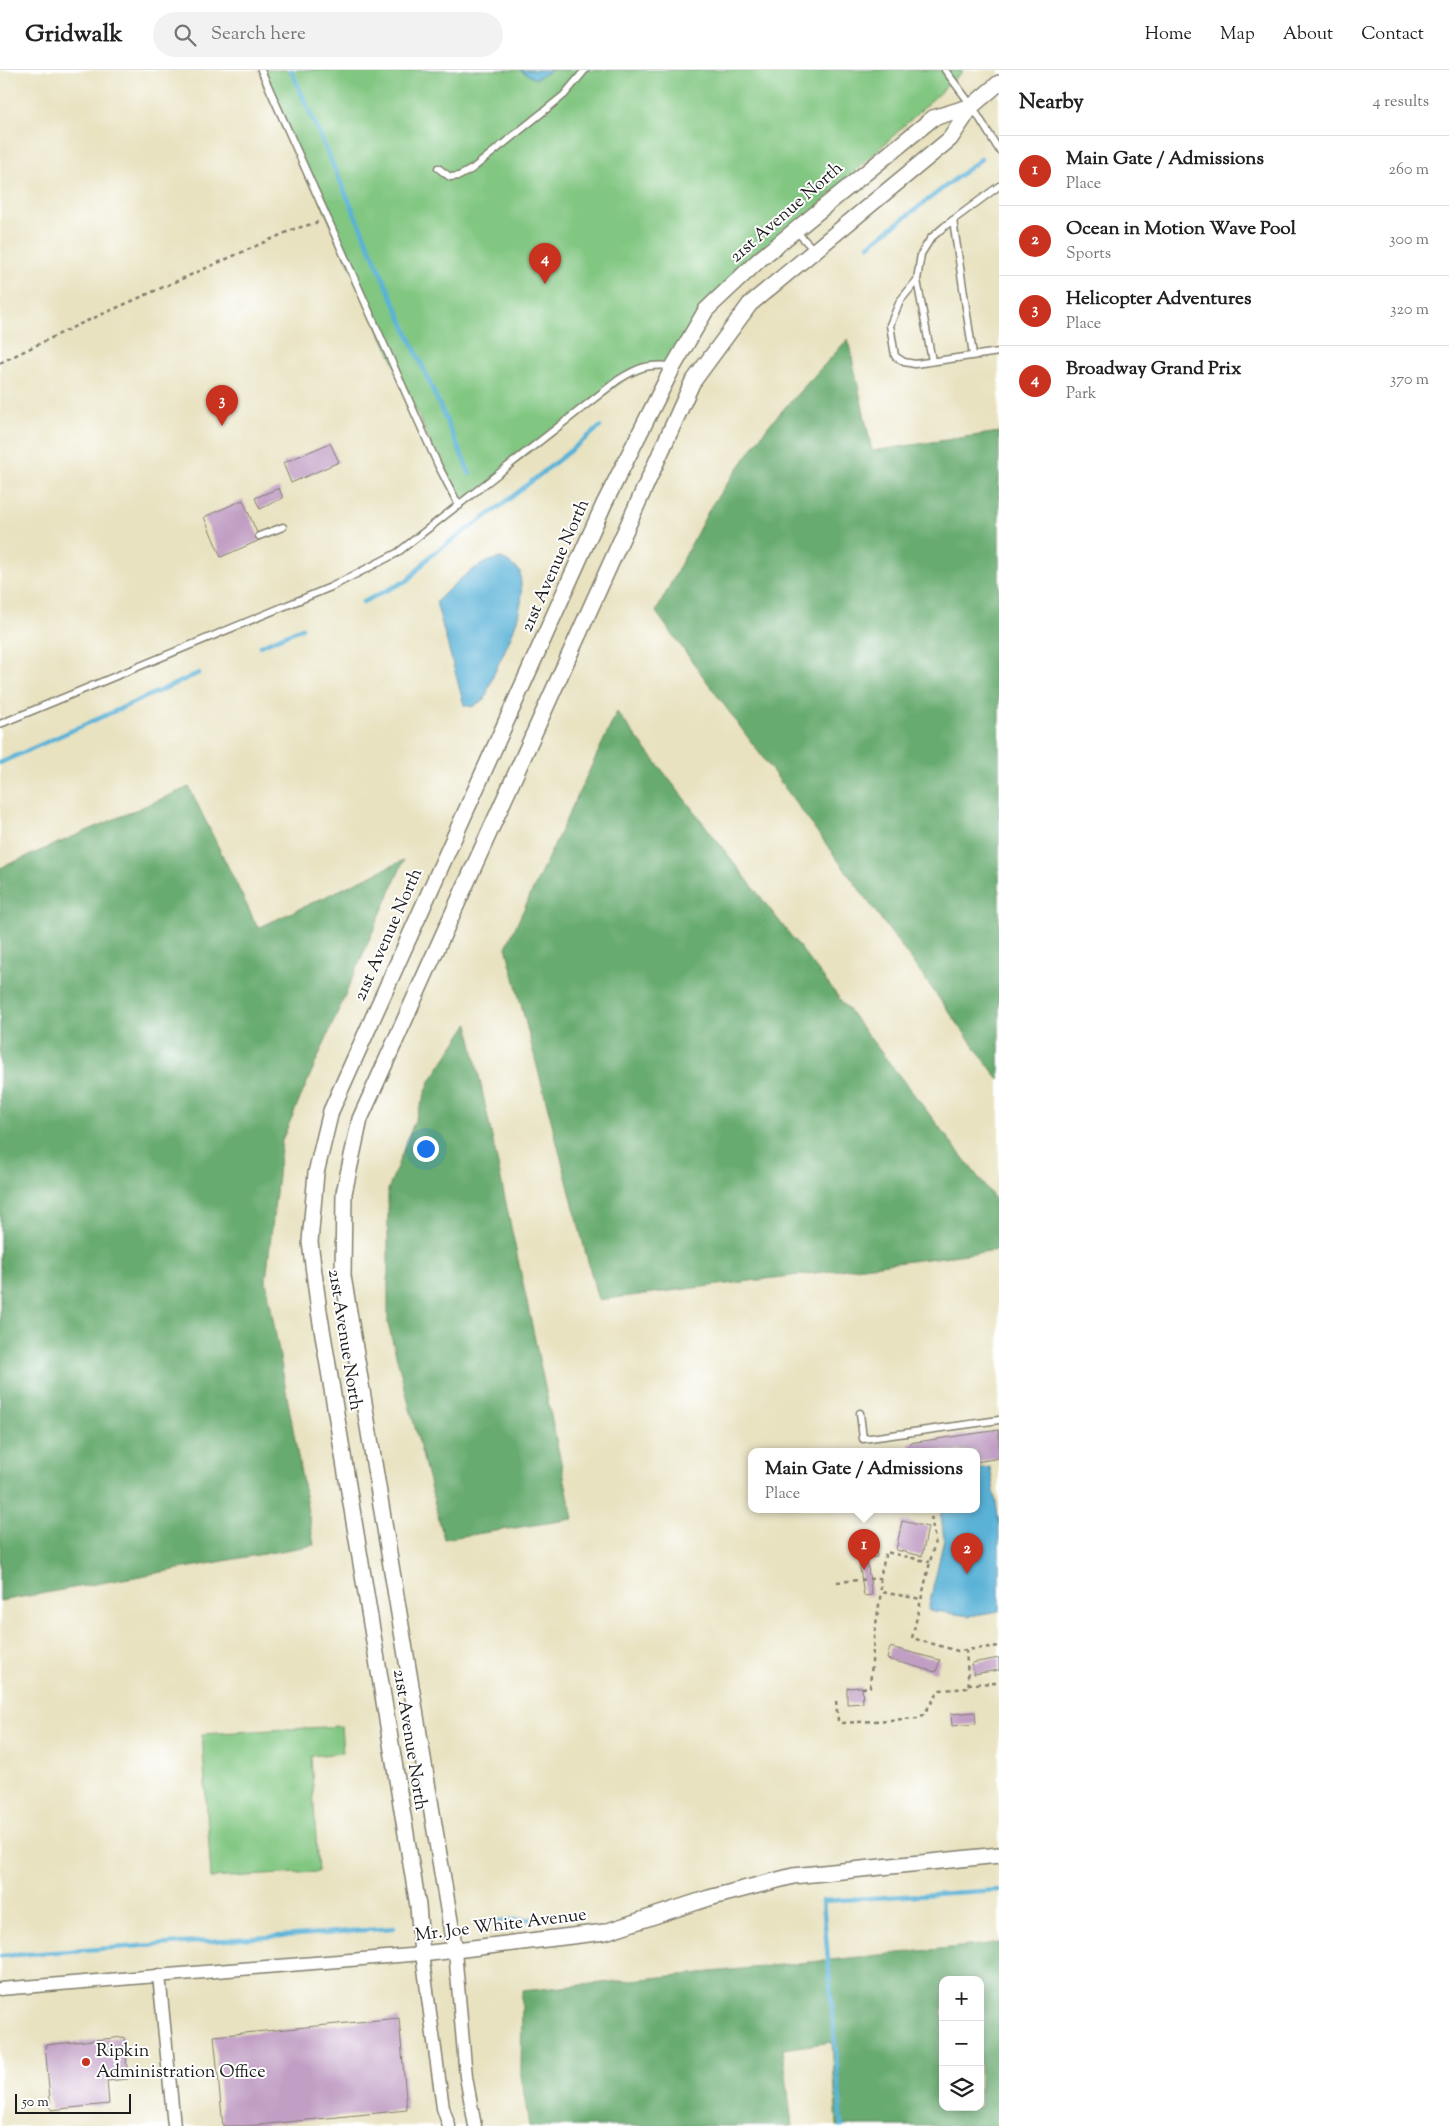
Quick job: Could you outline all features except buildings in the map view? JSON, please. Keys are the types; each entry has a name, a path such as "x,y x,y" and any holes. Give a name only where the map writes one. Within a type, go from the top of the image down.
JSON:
{"street":[{"name":"21st Avenue North","path":"455,1952 343,1276 344,1193 360,1119 692,383 750,304 950,139 972,106 999,83"},
{"name":"21st Avenue North","path":"422,1954 418,1906 318,1303 310,1242 316,1173 331,1111 604,504 672,366 706,310 795,230 933,118 972,106"},
{"name":"Mr. Joe White Avenue","path":"0,1989 455,1952 605,1932 709,1898 793,1876 999,1855"},
{"path":"455,1952 466,2077 475,2126"},
{"path":"422,1954 443,2108 449,2126"},
{"path":"159,1975 174,2126"}],"lane":[{"path":"261,70 438,465 459,506"},
{"path":"438,168 450,177 460,176 472,169 564,95 584,70"},
{"path":"944,71 972,106 999,150"},
{"path":"932,362 917,280 921,254 931,238 999,186"},
{"path":"953,220 973,355"},
{"path":"795,230 814,252"},
{"path":"917,280 900,302 890,325 895,356 904,362 915,364 999,352"},
{"path":"0,724 331,587 397,553 618,380 640,367 651,365 672,366"},
{"path":"259,536 283,527"},
{"path":"860,1412 864,1439 999,1420"}],"path":[{"path":"0,363 78,325 294,229 328,220"},
{"path":"931,1513 935,1541 912,1638 958,1652 999,1646"},
{"path":"862,1688 870,1687 874,1637 882,1592 880,1578 886,1552 930,1562"},
{"path":"837,1582 880,1578"},
{"path":"882,1592 921,1599"},
{"path":"836,1701 838,1720 843,1723 918,1718 924,1714 940,1690 968,1688 966,1651"},
{"path":"968,1684 999,1683"}],"green space":[{"path":"261,70 961,70 962,72 706,310 673,367 640,367 459,506"},
{"path":"848,339 872,451 999,432 999,1080 656,612 711,506 769,425"},
{"path":"617,712 999,1204 999,1250 598,1300 506,947"},
{"path":"189,787 258,928 404,860 282,1140 266,1280 314,1545 0,1601 0,868"},
{"path":"468,1024 573,1519 444,1539 388,1324 388,1190 430,1081"},
{"path":"341,1726 343,1753 311,1756 318,1872 211,1878 202,1734"},
{"path":"999,1943 999,2126 837,2126 832,2042 783,2049 792,2126 529,2126 521,2075 522,1991"}],"water":[{"path":"520,70 552,70 535,79"},
{"path":"502,558 520,571 521,603 515,627 485,699 472,707 464,705 436,602 475,568"},
{"path":"990,1467 999,1521 999,1611 969,1616 928,1610 944,1539 941,1513 980,1513 980,1469"}],"waterway":[{"path":"291,70 470,474"},
{"path":"869,245 981,159"},
{"path":"363,602 408,580 430,556 498,508 600,427"},
{"path":"260,646 302,628"},
{"path":"0,763 199,673"},
{"path":"842,2126 823,1901 999,1890"},
{"path":"480,1922 583,1916"},
{"path":"0,1956 394,1928"}],"place":[{"name":"Broadway Grand Prix","path":"545,284"},
{"name":"Helicopter Adventures","path":"222,426"},
{"name":"Main Gate / Admissions","path":"864,1570"},
{"name":"Ocean in Motion Wave Pool","path":"967,1574"},
{"name":"Ripkin Administration Office","path":"86,2062"}]}
